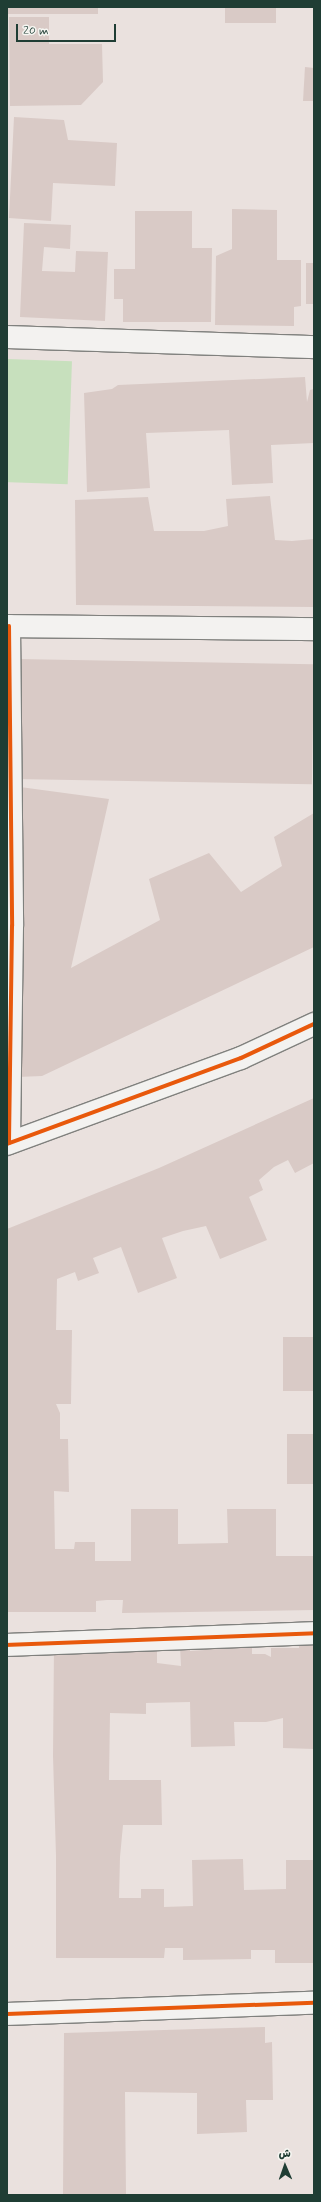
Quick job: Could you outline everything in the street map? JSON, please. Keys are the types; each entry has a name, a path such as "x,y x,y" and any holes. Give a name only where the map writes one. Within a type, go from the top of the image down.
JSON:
{"street":[{"path":"7,337 314,347"},
{"path":"314,629 8,626 8,1143 241,1058 314,1024"},
{"path":"7,1645 314,1633"},
{"path":"7,2014 314,2003"}],"green space":[{"path":"7,359 72,361 68,484 7,482"}],"building":[{"path":"7,7 98,7 98,14 7,14"},
{"path":"225,7 276,7 276,23 225,23"},
{"path":"9,17 49,17 49,44 102,44 103,82 81,105 10,106"},
{"path":"305,67 314,68 314,101 303,101"},
{"path":"14,117 64,120 68,140 117,143 115,186 53,183 51,221 9,218"},
{"path":"232,209 277,210 277,260 301,260 301,306 294,307 294,326 215,325 216,256 232,249"},
{"path":"135,211 192,211 192,248 212,248 211,322 123,322 123,299 114,299 114,269 135,269"},
{"path":"24,223 71,225 70,249 44,247 42,271 75,272 76,251 108,252 105,321 20,317"},
{"path":"306,263 314,263 314,304 306,304"},
{"path":"305,377 307,402 310,390 314,389 314,443 271,445 273,483 232,485 229,430 146,433 150,488 87,492 84,393 112,389 118,385"},
{"path":"270,496 275,540 292,541 314,539 314,607 76,605 75,500 148,497 154,531 204,531 228,526 226,499"},
{"path":"17,659 314,664 312,784 15,779"},
{"path":"20,787 109,799 71,968 160,920 149,879 209,853 241,892 282,866 274,837 314,813 314,947 42,1076 17,1077"},
{"path":"314,1098 314,1163 295,1173 288,1160 274,1167 259,1180 263,1190 249,1197 267,1240 220,1259 206,1226 183,1231 162,1238 177,1278 138,1293 121,1247 93,1258 99,1273 78,1281 75,1272 57,1279 56,1330 72,1330 71,1404 56,1404 60,1413 60,1439 68,1439 69,1492 54,1491 55,1549 74,1549 75,1542 95,1542 95,1561 131,1561 131,1509 178,1509 178,1544 228,1543 227,1509 276,1509 276,1556 314,1556 314,1610 122,1613 123,1600 107,1600 96,1601 96,1612 7,1612 7,1229 159,1168"},
{"path":"283,1337 314,1337 314,1391 283,1391"},
{"path":"287,1434 314,1434 314,1484 287,1484"},
{"path":"299,1643 314,1643 314,1749 283,1748 283,1718 266,1722 234,1722 235,1746 191,1747 190,1702 146,1703 146,1714 110,1713 109,1780 161,1780 162,1825 123,1825 120,1857 119,1898 141,1898 141,1889 164,1889 164,1907 193,1906 192,1860 243,1859 244,1890 286,1889 286,1860 314,1860 314,1963 275,1963 275,1950 251,1950 251,1959 183,1960 183,1948 165,1948 164,1958 56,1958 56,1856 53,1756 54,1646 157,1649 157,1663 181,1666 180,1646 190,1646 190,1651 205,1650 205,1644 219,1644 219,1648 252,1648 252,1654 265,1654 271,1657 271,1648 299,1648"},
{"path":"265,2027 265,2043 272,2042 273,2100 246,2100 247,2132 197,2134 197,2093 125,2092 126,2195 63,2195 64,2033"}],"cycle path":[{"path":"9,626 12,926 9,1143"},
{"path":"7,1144 241,1058 314,1024"},
{"path":"7,1645 314,1633"},
{"path":"7,2014 314,2003"}]}
